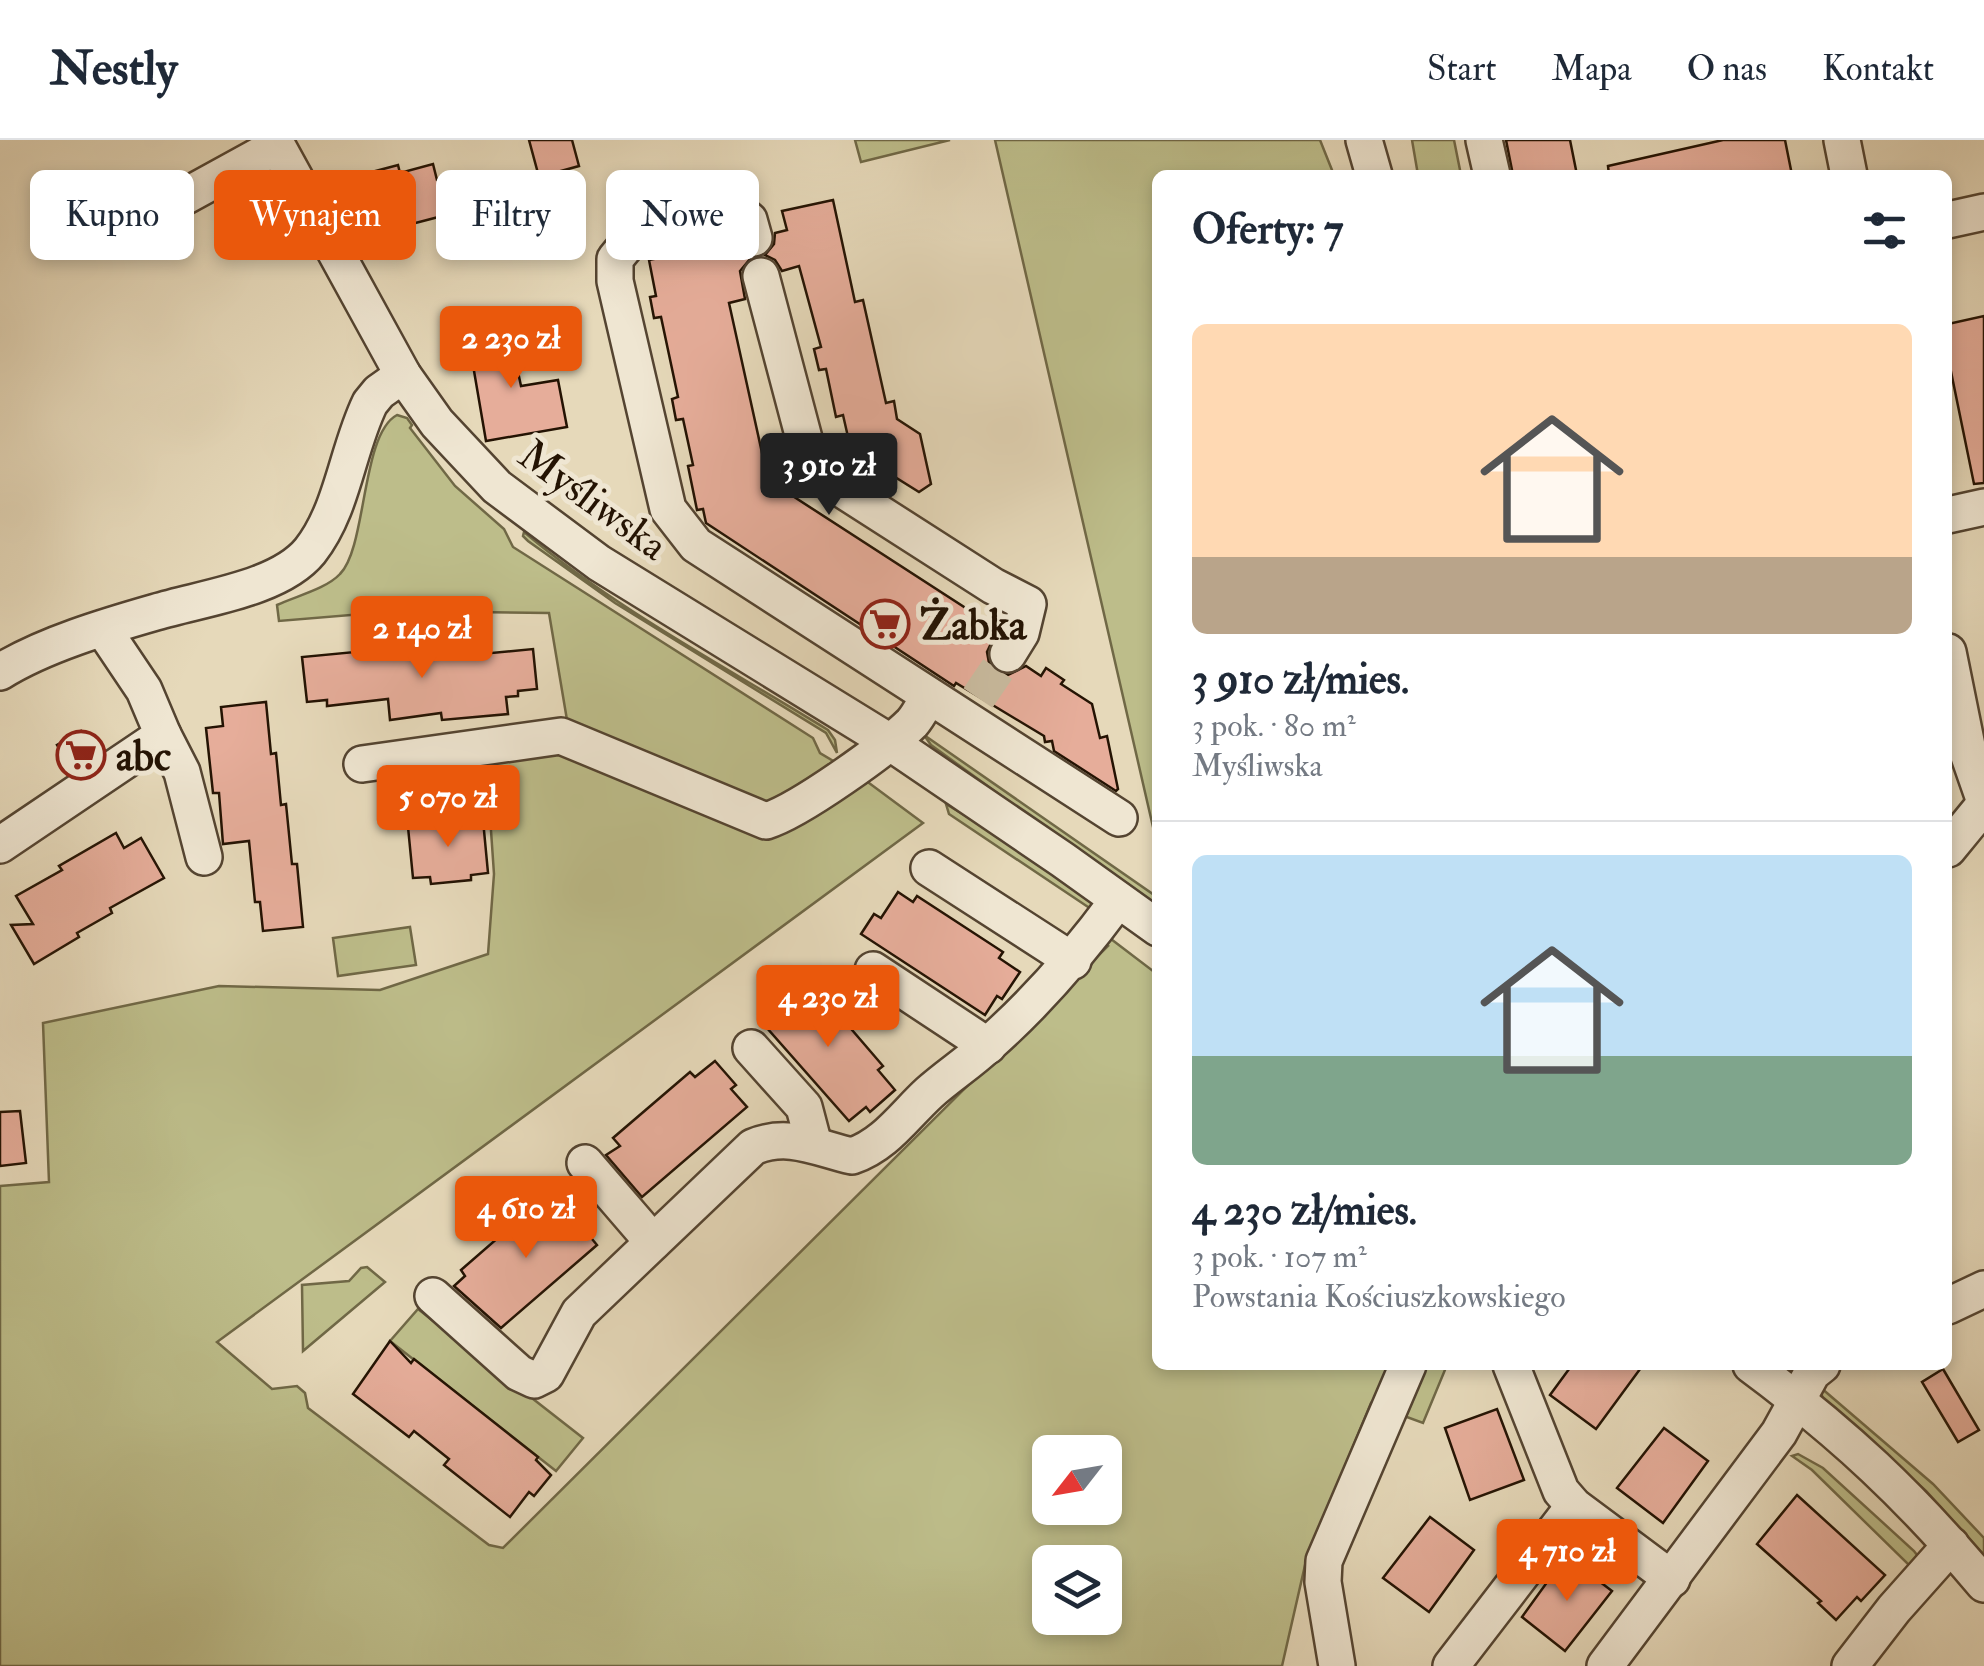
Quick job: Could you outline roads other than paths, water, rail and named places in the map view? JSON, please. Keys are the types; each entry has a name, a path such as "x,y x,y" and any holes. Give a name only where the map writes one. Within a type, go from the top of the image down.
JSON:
{"street":[{"path":"1484,140 1491,170"},
{"path":"1842,140 1848,170"},
{"path":"194,192 276,143"},
{"name":"Myśliwska","path":"276,143 403,376 436,423 497,487 558,536 888,742 1152,924"},
{"path":"1952,219 1984,212"},
{"name":"Myśliwska","path":"615,260 615,282 668,509 696,545 929,696 971,708 1119,818"},
{"path":"761,276 811,464 826,479 993,586 1028,604 1021,634 1008,654"},
{"path":"0,672 103,629 259,582 296,565 312,549 324,528 370,404 379,392 403,376"},
{"path":"1952,513 1984,507"},
{"path":"103,629 144,690 182,772 204,858"},
{"path":"1952,672 1969,756 1984,802 1952,844"},
{"path":"362,764 561,736 766,821 786,814 888,742 913,722 929,696"},
{"path":"0,845 163,735"},
{"path":"929,868 1073,962"},
{"path":"433,1296 519,1373 534,1380 546,1374 579,1313 754,1147 770,1140 794,1140 852,1156 880,1142 930,1093 988,1046 1073,962 1118,900"},
{"path":"874,970 988,1046"},
{"path":"751,1048 804,1106 814,1146"},
{"path":"585,1163 654,1242"},
{"path":"1952,1304 1984,1289"},
{"path":"1337,1666 1323,1582 1324,1562 1406,1370"},
{"path":"1513,1370 1561,1491 1574,1506 1672,1580"},
{"path":"1759,1370 1866,1456 1984,1584"},
{"path":"1605,1666 1779,1433 1816,1370"},
{"path":"1451,1666 1574,1506"},
{"path":"1850,1666 1951,1545"}],"tunnel":[{"path":"978,698 1008,654"}],"place":[{"name":"Żabka","path":"885,624"},
{"name":"abc","path":"81,755"}]}
